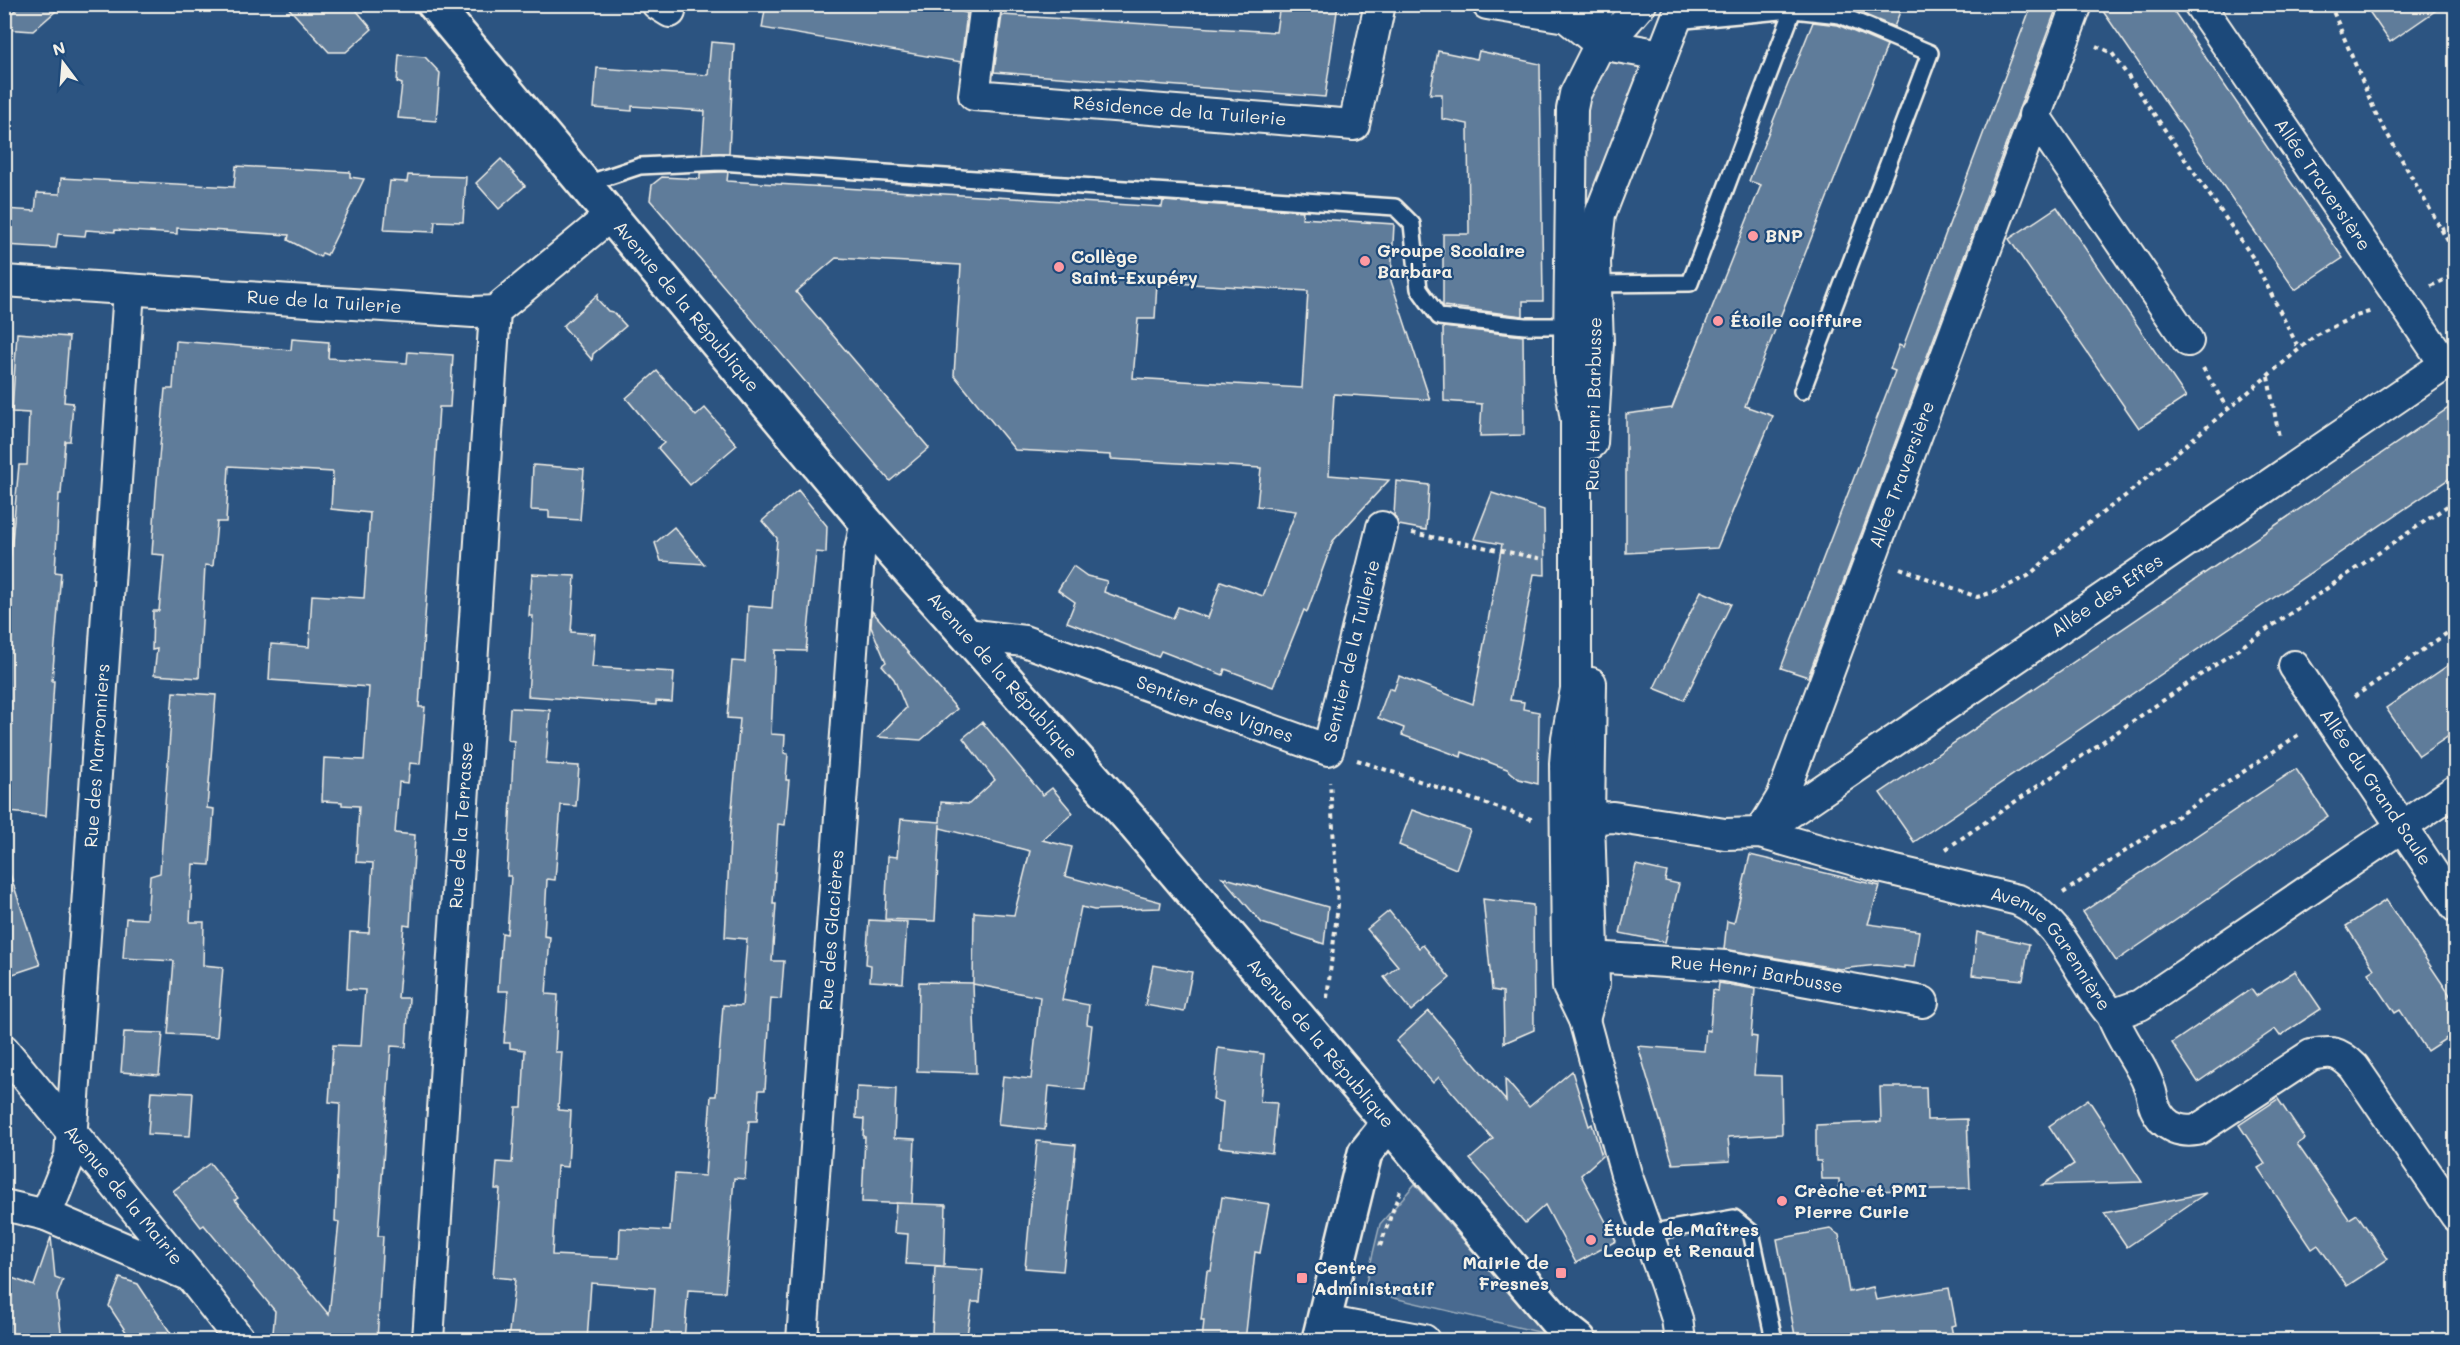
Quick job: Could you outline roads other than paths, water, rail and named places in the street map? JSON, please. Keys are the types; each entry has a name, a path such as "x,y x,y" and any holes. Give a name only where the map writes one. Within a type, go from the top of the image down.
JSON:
{"street":[{"name":"Avenue de la République","path":"434,4 866,522 1130,819 1560,1325 1579,1341"},
{"name":"Résidence de la Tuilerie","path":"986,4 974,95 1354,125 1380,4"},
{"path":"1487,4 1566,17 1600,44 1662,55"},
{"path":"1600,4 1596,13 1600,44"},
{"name":"Allée Traversière","path":"1760,833 1782,797 2077,4"},
{"name":"Allée Traversière","path":"2199,4 2402,301 2450,361"},
{"path":"1641,5 1679,13"},
{"name":"Rue Henri Barbusse","path":"1584,1020 1594,984 1572,823 1567,738 1576,689 1576,420 1569,376 1572,110 1575,94 1600,44 1622,26 1641,5"},
{"name":"Rue Henri Barbusse","path":"1679,13 1600,214 1596,245 1598,343 1572,823 1568,987 1584,1020 1626,1174 1677,1319 1680,1341"},
{"path":"2034,115 2188,341"},
{"path":"495,311 610,216"},
{"name":"Rue de la Tuilerie","path":"4,281 473,312 495,311"},
{"name":"Rue des Marronniers","path":"46,1215 70,1156 129,290"},
{"name":"Rue de la Terrasse","path":"428,1341 495,311"},
{"name":"Allée des Effes","path":"1760,833 2450,361"},
{"name":"Rue des Glacières","path":"802,1341 859,555 866,522"},
{"name":"Sentier de la Tuilerie","path":"1328,750 1382,527"},
{"name":"Sentier des Vignes","path":"966,634 1024,641 1328,750"},
{"name":"Allée du Grand Saule","path":"2294,666 2400,828 2456,907"},
{"name":"Avenue Garennière","path":"1572,823 1613,817 1725,834 1760,833 1922,878 2018,900 2037,910 2068,949 2097,998 2112,1015 2140,1005 2456,790"},
{"name":"Rue Henri Barbusse","path":"1592,957 1725,966 1923,1002"},
{"path":"2112,1015 2118,1032 2150,1087 2152,1105 2164,1121 2175,1129 2186,1132 2198,1130 2311,1054 2329,1051 2343,1056 2354,1067 2456,1216"},
{"name":"Avenue de la Mairie","path":"4,1050 191,1277 240,1341"},
{"path":"1388,1124 1365,1153 1322,1330 1424,1341"},
{"path":"4,1205 46,1215 191,1277"}],"lane":[{"path":"1679,13 1793,10 1840,15 1930,53 1802,391"},
{"path":"1595,284 1690,283 1793,10"},
{"path":"586,184 640,166 720,162 1395,207 1412,224 1419,289 1439,317 1525,326 1569,326"},
{"path":"1648,1233 1734,1218 1751,1232 1774,1341"}],"place":[{"name":"BNP","path":"1753,236"},
{"name":"Groupe Scolaire Barbara","path":"1365,261"},
{"name":"Collège Saint-Exupéry","path":"1059,267"},
{"name":"Étoile coiffure","path":"1718,321"},
{"name":"Crèche et PMI Pierre Curie","path":"1782,1201"},
{"name":"Étude de Maîtres Lecup et Renaud","path":"1591,1240"},
{"name":"Mairie de Fresnes","path":"1561,1273"},
{"name":"Centre Administratif","path":"1302,1278"}]}
